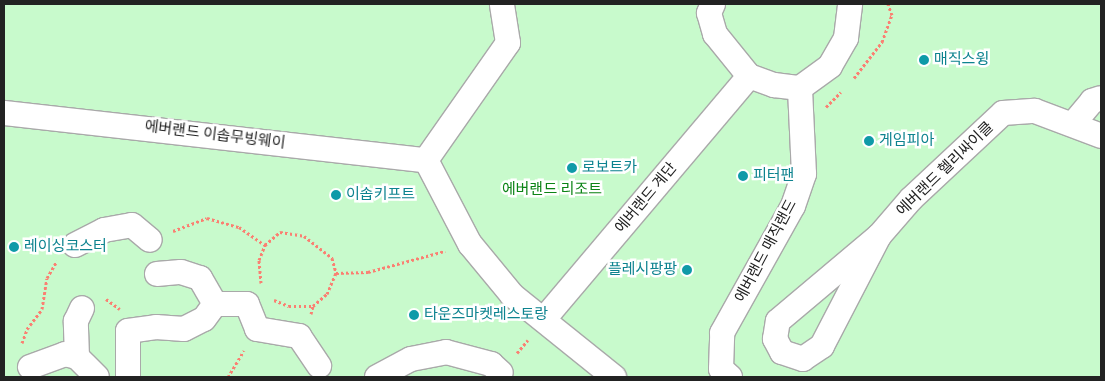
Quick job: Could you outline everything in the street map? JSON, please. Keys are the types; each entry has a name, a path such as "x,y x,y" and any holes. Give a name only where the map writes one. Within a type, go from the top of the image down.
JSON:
{"street":[{"path":"502,4 508,43 426,160 470,244 512,295 544,320 586,368 614,377"},
{"path":"713,4 710,13 716,34 749,76 774,85 800,88 830,66 846,38 850,4"},
{"name":"에버랜드 계단","path":"544,320 749,76"},
{"name":"에버랜드 매직랜드","path":"730,377 721,369 722,333 793,206 804,174 800,88"},
{"path":"1074,124 1092,101 1101,98"},
{"name":"에버랜드 헬리싸이클","path":"879,236 822,346 803,359 782,352 775,339 778,321 879,236 912,199 1003,114 1035,111 1074,124 1101,136"},
{"name":"에버랜드 이솝무빙웨이","path":"4,113 426,160"},
{"path":"75,245 104,230 132,225 150,240"},
{"path":"158,274 181,272 200,278 215,304"},
{"path":"215,304 247,304 257,329 299,336 319,366"},
{"path":"128,377 128,331 156,327 184,330 204,319 215,304"},
{"path":"77,358 76,320 82,308"},
{"path":"377,377 411,359 446,352 500,372"},
{"path":"30,367 64,354 77,358 97,377"}],"path":[{"path":"263,286 258,278 259,260 265,245 280,232 304,236 332,258 336,272 326,294 313,306 310,318"},
{"path":"336,272 368,272 470,244"},
{"path":"30,367 22,344 27,329 42,309 47,278 59,257 75,245"},
{"path":"271,297 289,306 313,306"},
{"path":"500,372 544,320"}],"green space":[{"name":"에버랜드 리조트","path":"4,4 1101,4 1101,377 4,377"}],"place":[{"name":"매직스윙","path":"924,60"},
{"name":"게임피아","path":"869,141"},
{"name":"로보트카","path":"572,168"},
{"name":"피터팬","path":"743,176"},
{"name":"이솝키프트","path":"336,195"},
{"name":"레이싱코스터","path":"14,247"},
{"name":"플레시팡팡","path":"687,270"},
{"name":"타운즈마켓레스토랑","path":"414,315"}]}
